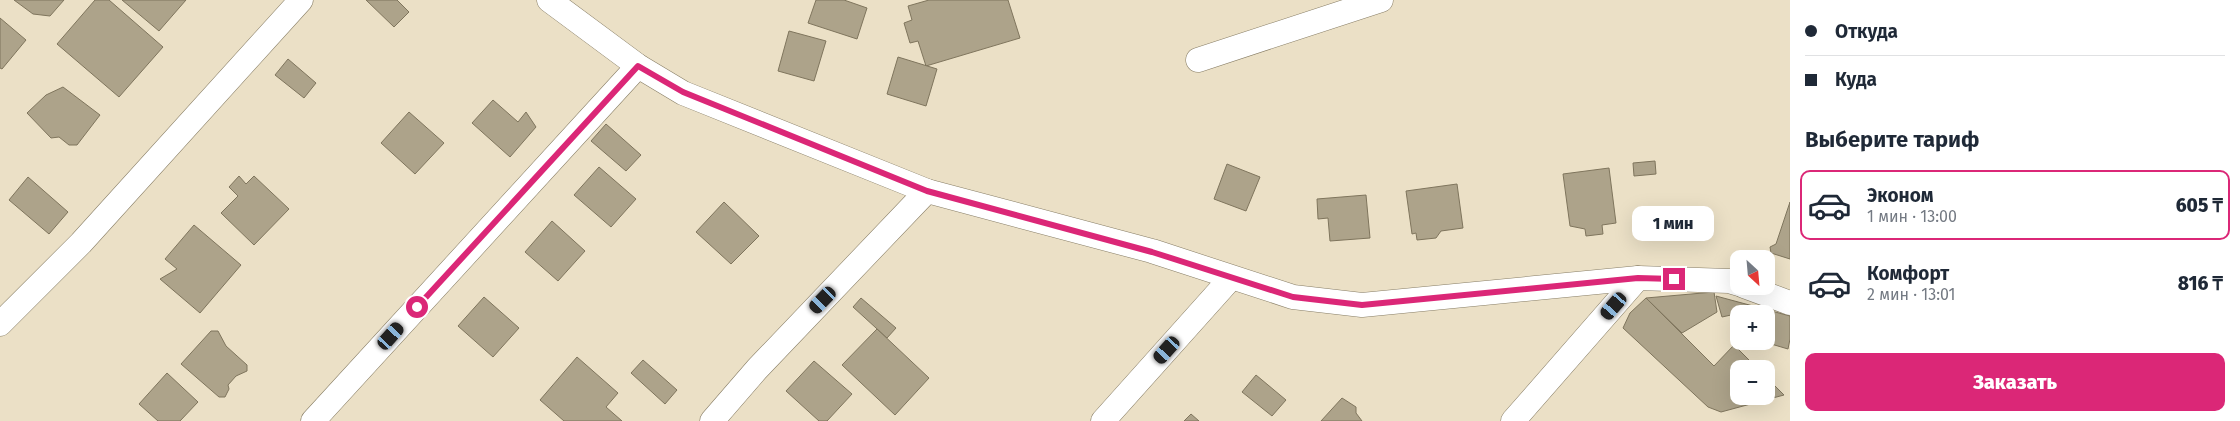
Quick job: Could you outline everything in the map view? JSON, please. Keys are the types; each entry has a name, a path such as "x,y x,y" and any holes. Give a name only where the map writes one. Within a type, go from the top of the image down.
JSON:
{"street":[{"path":"0,324 80,243 302,0"},
{"path":"549,0 638,66 683,92 927,191 1152,252 1293,297 1362,305 1638,278 1730,281"},
{"path":"1198,60 1381,0"},
{"path":"313,421 638,66"},
{"path":"712,421 758,369 927,191"},
{"path":"1103,421 1231,278"},
{"path":"1513,421 1638,278"},
{"path":"1768,295 1790,303"}],"building":[{"path":"14,0 64,0 50,16 33,14"},
{"path":"95,0 109,0 163,47 119,97 57,44"},
{"path":"122,0 186,0 159,31"},
{"path":"366,0 397,0 409,12 394,27"},
{"path":"816,0 844,0 867,8 857,39 808,23"},
{"path":"929,0 1008,0 1020,38 926,66 918,41 910,43 904,23 912,20 908,6"},
{"path":"0,18 26,40 2,69 0,68"},
{"path":"789,31 826,41 814,81 778,71"},
{"path":"898,57 937,69 926,106 887,94"},
{"path":"288,59 316,83 304,98 275,75"},
{"path":"63,87 100,115 77,145 69,145 59,137 51,138 27,113 46,95"},
{"path":"493,100 518,122 526,112 536,127 510,157 472,123"},
{"path":"409,112 444,143 415,174 381,143"},
{"path":"606,124 641,155 626,171 591,141"},
{"path":"1655,161 1656,174 1634,176 1633,163"},
{"path":"1227,164 1260,177 1246,211 1214,199"},
{"path":"599,167 636,199 611,227 574,195"},
{"path":"1609,168 1616,223 1602,225 1603,234 1586,236 1585,229 1570,226 1563,174"},
{"path":"239,176 246,184 254,176 289,209 254,245 221,213 238,196 229,187"},
{"path":"28,177 68,212 49,234 9,200"},
{"path":"1457,184 1463,228 1441,231 1436,238 1417,240 1416,233 1412,234 1406,191"},
{"path":"1366,195 1370,238 1330,241 1328,218 1318,219 1317,199"},
{"path":"724,202 759,236 731,264 696,232"},
{"path":"1790,202 1790,259 1775,254 1775,250 1770,250 1770,247 1776,244"},
{"path":"552,221 585,251 558,281 525,252"},
{"path":"194,225 241,265 200,313 160,279 177,269 165,259"},
{"path":"1714,292 1717,312 1682,333 1646,298"},
{"path":"1716,296 1749,305 1730,305 1730,315 1722,317"},
{"path":"484,297 519,328 493,357 458,326"},
{"path":"861,298 896,328 887,338 853,307"},
{"path":"1646,298 1714,366 1730,349 1739,350 1749,360 1730,360 1730,405 1747,405 1721,412 1708,407 1623,328 1630,313"},
{"path":"1775,312 1790,316 1788,349 1775,345"},
{"path":"877,329 929,378 895,415 842,365"},
{"path":"211,331 218,331 226,346 247,365 247,371 236,376 228,385 229,389 225,397 219,397 181,364"},
{"path":"577,357 618,393 606,407 622,421 564,421 540,400"},
{"path":"643,360 677,390 665,404 631,373"},
{"path":"814,361 852,394 827,421 819,421 786,391"},
{"path":"167,373 198,402 180,421 158,421 139,404"},
{"path":"1256,375 1286,400 1272,416 1242,392"},
{"path":"1775,386 1784,395 1775,397"},
{"path":"1342,398 1356,407 1356,413 1362,421 1321,421"},
{"path":"1191,414 1199,421 1184,421"}],"route":[{"path":"417,307 638,66 683,92 927,191 1152,252 1293,297 1362,305 1638,278 1674,279"}]}
